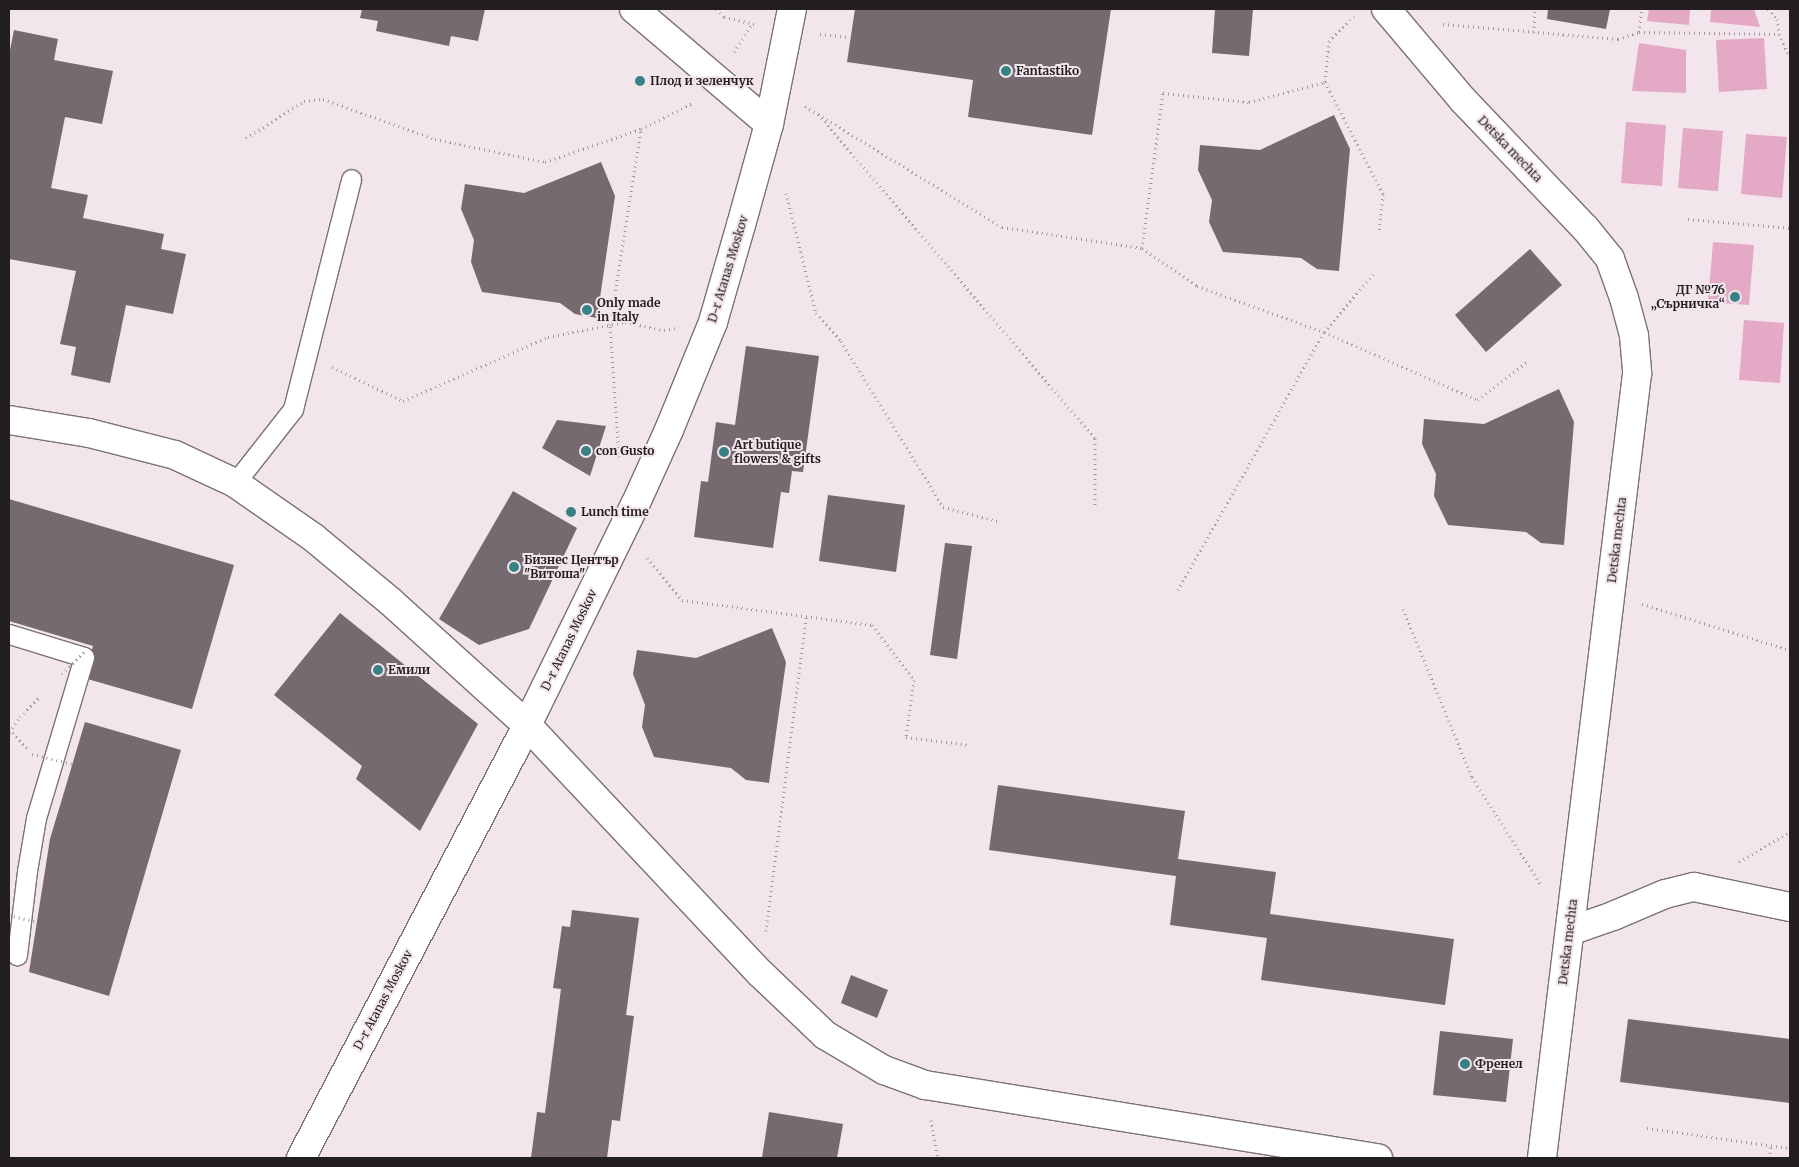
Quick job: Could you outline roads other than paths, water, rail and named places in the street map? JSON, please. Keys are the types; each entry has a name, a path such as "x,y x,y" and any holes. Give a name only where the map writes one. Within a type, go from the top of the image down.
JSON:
{"street":[{"path":"634,9 769,124"},
{"name":"D-r Atanas Moskov","path":"301,1158 527,725 669,430 713,322 769,124 792,9"},
{"name":"Detska mechta","path":"1392,16 1463,100 1586,229 1610,259 1624,298 1634,336 1637,374 1542,1158"},
{"path":"9,420 89,433 175,455 235,482 314,538 368,583 527,725 760,973 825,1035 884,1070 925,1085 1378,1158"},
{"path":"1570,931 1613,916 1665,894 1694,887 1790,908"}],"lane":[{"path":"235,482 293,409 350,179"},
{"path":"9,634 84,657 36,818 27,871 17,955"}],"place":[{"name":"Fantastiko","path":"1006,71"},
{"name":"Плод и зеленчук","path":"640,81"},
{"name":"ДГ №76 „Сърничка“","path":"1735,297"},
{"name":"Only made in Italy","path":"587,310"},
{"name":"con Gusto","path":"586,451"},
{"name":"Art butique flowers & gifts","path":"724,452"},
{"name":"Lunch time","path":"571,512"},
{"name":"Бизнес Център \"Витоша\"","path":"514,567"},
{"name":"Емили","path":"378,670"},
{"name":"Френел","path":"1465,1064"}]}
